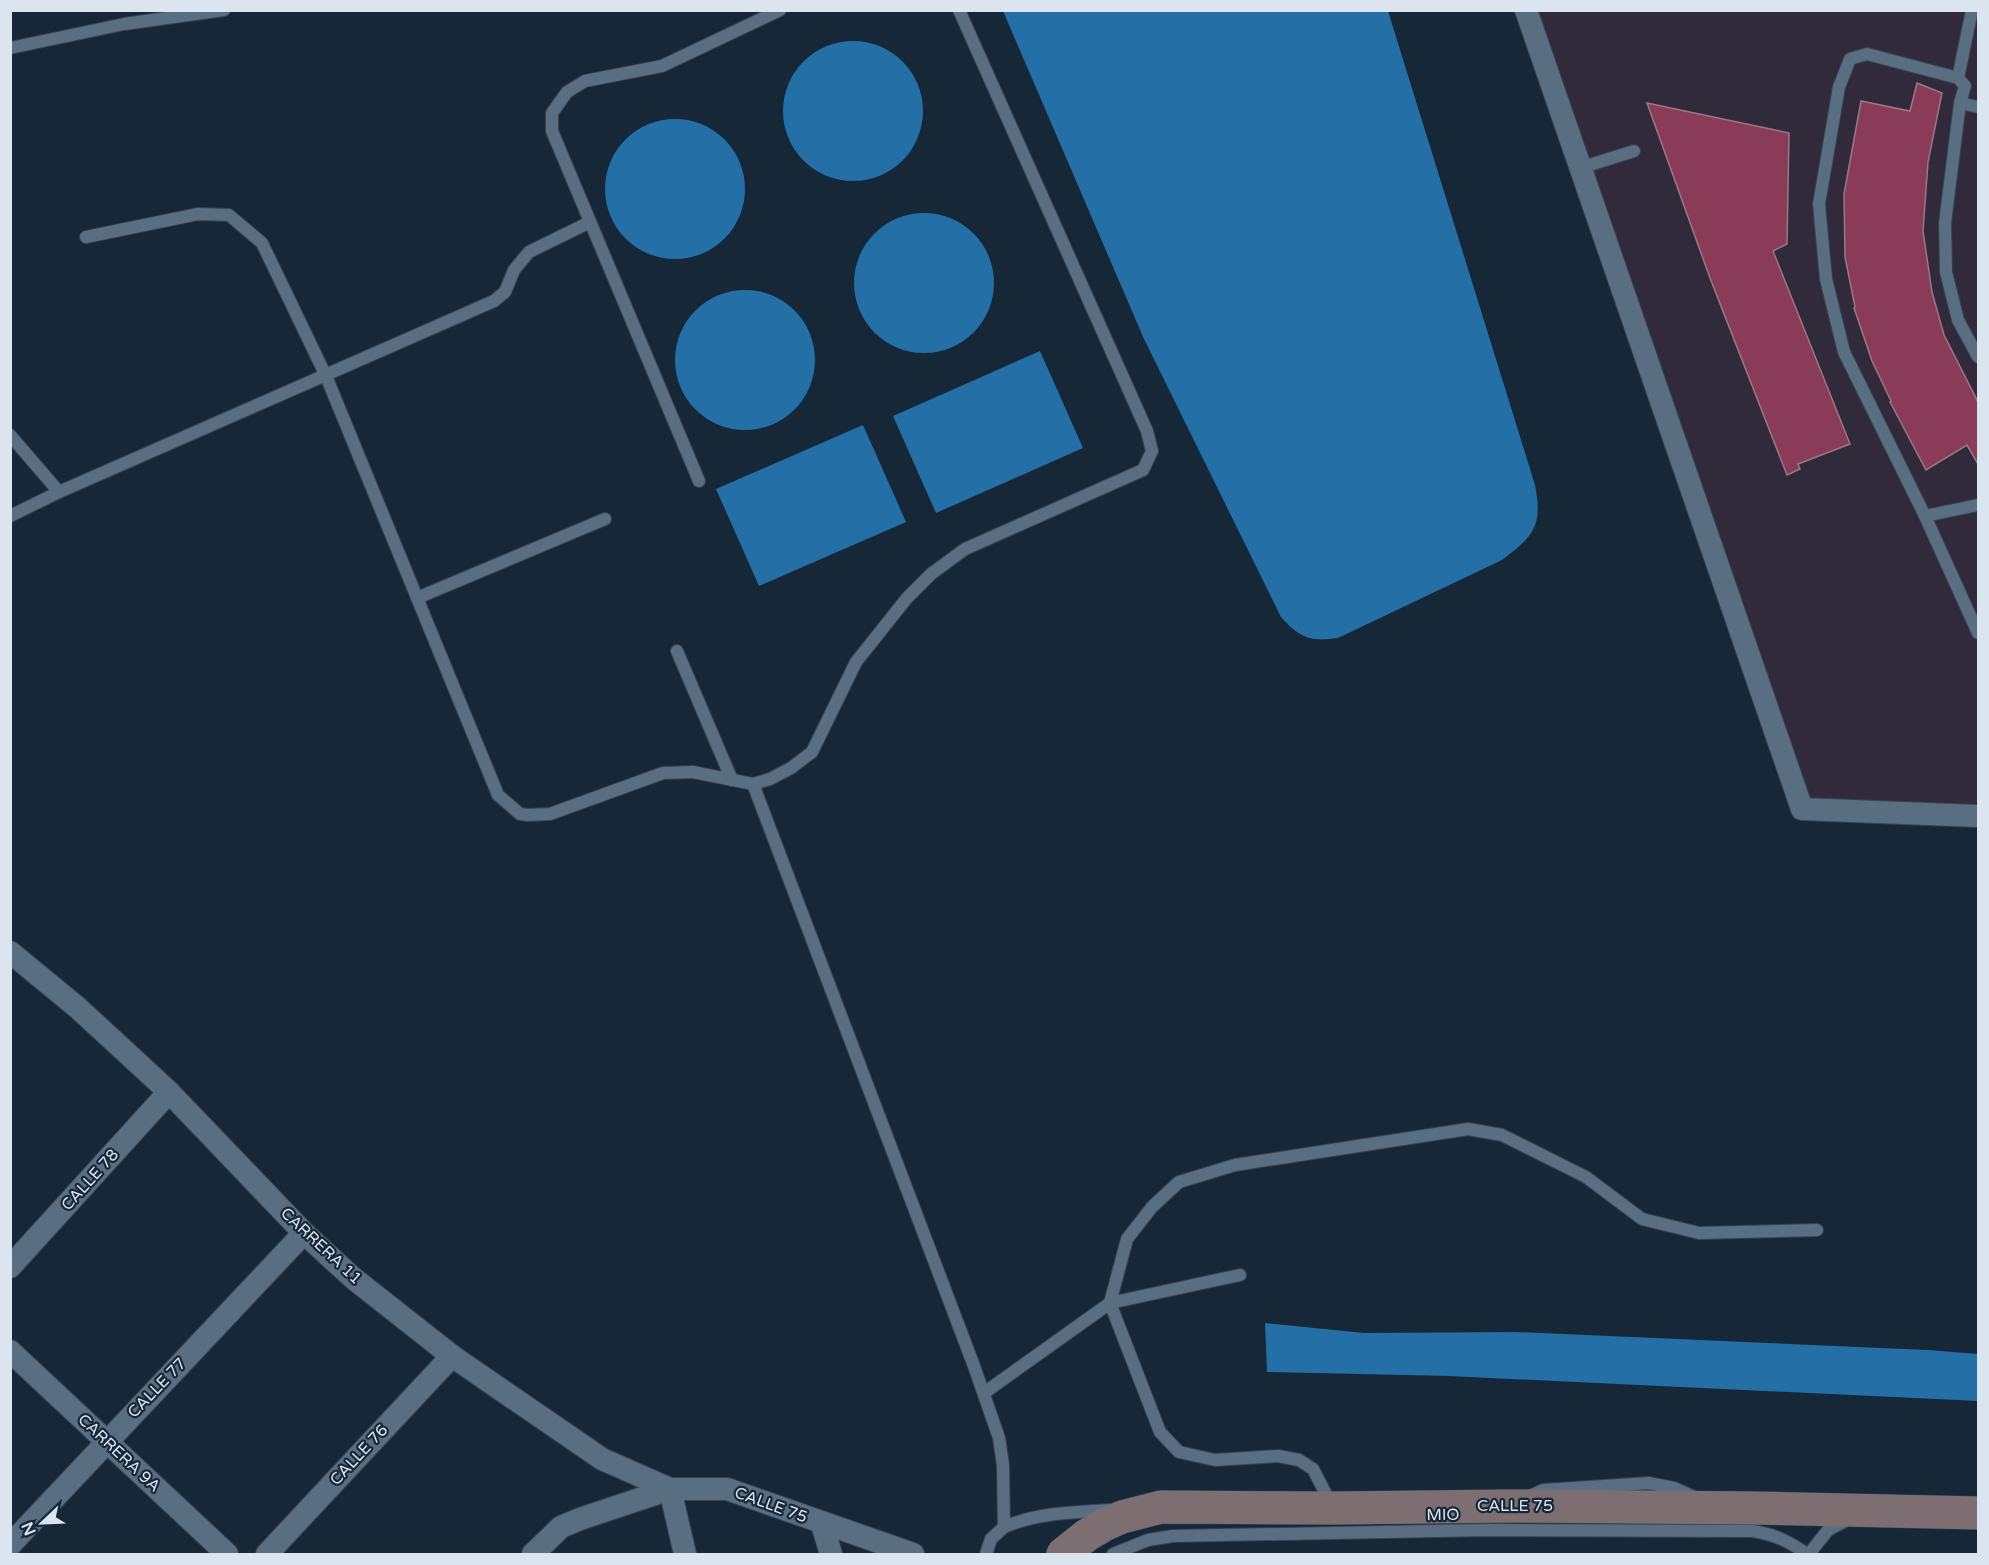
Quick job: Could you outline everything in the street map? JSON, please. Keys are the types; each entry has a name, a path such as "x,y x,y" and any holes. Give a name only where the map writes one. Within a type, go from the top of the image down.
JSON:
{"main road":[{"name":"CALLE 75","path":"1063,1554 1104,1525 1122,1517 1161,1507 1717,1507 1978,1513"}],"street":[{"path":"1526,10 1802,809 1978,816"},
{"name":"CARRERA 11","path":"10,952 78,1008 169,1092 304,1233 353,1278 452,1356 602,1460 670,1489"},
{"name":"CALLE 78","path":"10,1267 169,1092"},
{"name":"CALLE 77","path":"10,1545 304,1233"},
{"name":"CARRERA 9A","path":"10,1351 227,1554"},
{"name":"CALLE 76","path":"267,1554 452,1356"},
{"path":"670,1489 686,1554"},
{"name":"CALLE 75","path":"533,1554 561,1527 670,1489 728,1489 822,1524 913,1554"},
{"path":"822,1524 831,1554"}],"lane":[{"path":"10,48 124,24 224,10"},
{"path":"699,481 552,131 552,113 567,93 585,81 662,66 780,10"},
{"path":"86,237 198,214 229,215 262,243 326,376 498,795 520,814 528,816 550,813 663,773 693,772 753,784 770,779 791,768 812,752 856,662 908,598 931,574 965,549 1143,470 1152,451 1147,431 959,10"},
{"path":"1958,78 1972,10"},
{"path":"1978,357 1958,320 1946,272 1945,223 1960,103 1965,86 1958,78 1867,54 1850,59 1839,87 1819,204 1826,279 1844,352 1925,516 1978,633"},
{"path":"1960,103 1978,107"},
{"path":"1580,168 1634,151"},
{"path":"10,516 59,492 494,301 505,292 514,270 529,252 590,222"},
{"path":"10,435 59,492"},
{"path":"1925,516 1978,505"},
{"path":"417,598 605,519"},
{"path":"676,651 732,780"},
{"path":"753,784 984,1393 999,1438 1003,1465 1004,1527"},
{"path":"1333,1508 1313,1469 1299,1460 1278,1456 1215,1460 1179,1452 1160,1432 1110,1303 1127,1239 1152,1207 1179,1182 1235,1165 1468,1129 1502,1135 1586,1177 1642,1219 1699,1233 1817,1230"},
{"path":"984,1393 1110,1303 1240,1275"},
{"path":"987,1554 991,1539 1004,1527 1021,1520 1039,1516 1161,1507"},
{"name":"MIO","path":"1113,1554 1148,1540 1173,1536 1522,1530 1754,1531 1786,1540 1808,1554 1828,1530 1841,1521 1870,1511"}],"shaded area":[{"path":"1526,11 1978,11 1978,816 1802,809"}],"water":[{"path":"1003,11 1388,11 1535,485 1537,520 1529,537 1522,544 1502,560 1338,638 1306,637 1294,630 1281,617 1144,339"},
{"path":"853,41 880,47 892,53 902,62 911,72 917,84 923,111 917,138 911,150 902,160 892,169 880,175 853,181 826,175 814,169 804,160 795,150 789,138 783,111 789,84 795,72 804,62 814,53 826,47"},
{"path":"675,119 702,125 714,131 724,140 733,150 739,162 745,189 739,216 733,228 724,238 714,247 702,253 675,259 648,253 636,247 626,238 617,228 611,216 605,189 611,162 617,150 626,140 636,131 648,125"},
{"path":"924,213 951,219 963,225 973,234 982,244 988,256 994,283 988,310 982,322 973,332 963,341 951,347 924,353 897,347 885,341 875,332 866,322 860,310 854,283 860,256 866,244 875,234 885,225 897,219"},
{"path":"745,290 772,296 784,302 794,311 803,321 809,333 815,360 809,387 803,399 794,409 784,418 772,424 745,430 718,424 706,418 696,409 687,399 681,387 675,360 681,333 687,321 696,311 706,302 718,296"},
{"path":"1040,351 1083,448 936,513 893,416"},
{"path":"863,425 906,522 759,586 716,489"},
{"path":"1265,1323 1364,1333 1516,1332 1978,1354 1978,1401 1449,1376 1267,1372"}],"building":[{"path":"1917,83 1942,93 1928,162 1923,231 1932,292 1944,335 1978,402 1978,464 1967,445 1926,470 1890,402 1872,361 1854,308 1845,257 1844,194 1861,101 1910,111"},
{"path":"1647,103 1789,133 1787,244 1773,251 1850,444 1798,464 1800,469 1787,475 1710,278"}]}
